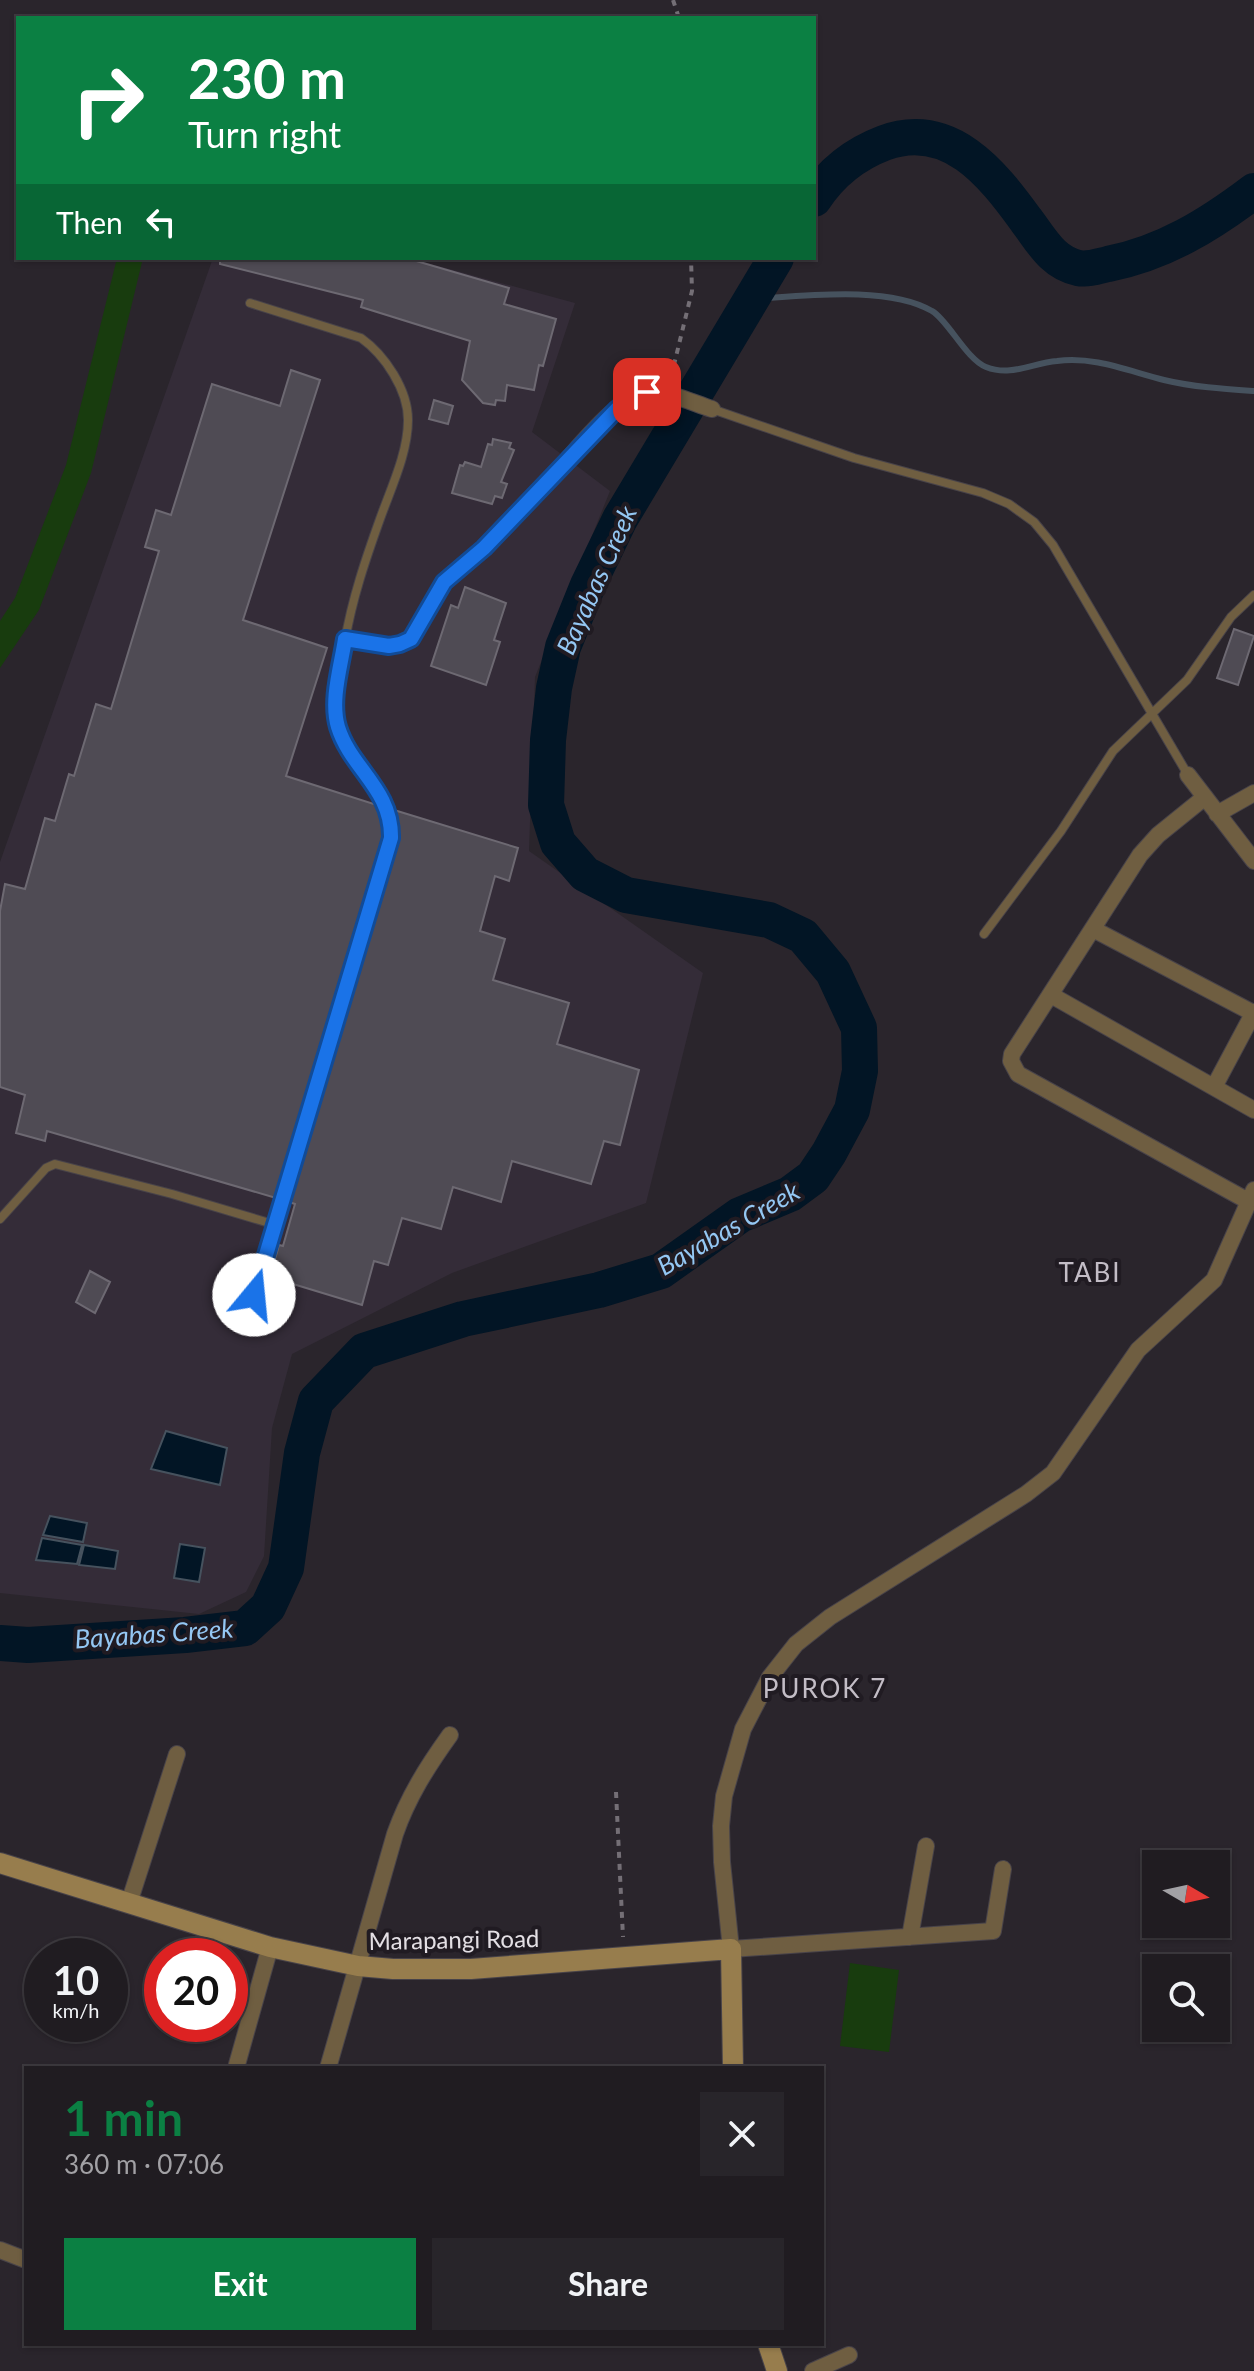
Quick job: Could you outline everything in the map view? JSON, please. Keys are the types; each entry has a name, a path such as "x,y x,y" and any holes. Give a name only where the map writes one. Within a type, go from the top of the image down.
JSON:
{"street":[{"path":"568,459 617,409 637,394 671,395 712,409"},
{"path":"1188,775 1254,861"},
{"path":"1217,814 1254,793"},
{"path":"733,2066 731,1949 721,1826 724,1796 743,1729 770,1677 796,1644 830,1617 1026,1494 1053,1473 1138,1350 1214,1280 1251,1195 1018,1074 1011,1061 1012,1054 1140,855 1158,835 1205,797"},
{"path":"1093,929 1254,1013 1214,1087"},
{"path":"1051,995 1254,1110"},
{"path":"329,2066 383,1872 406,1804 450,1735"},
{"path":"129,1903 177,1754"},
{"path":"910,1937 926,1846"},
{"name":"Marapangi Road","path":"0,1863 270,1947 358,1966 471,1969 731,1949"},
{"path":"731,1949 993,1931 1003,1869"},
{"path":"237,2066 270,1947"},
{"path":"0,2250 24,2259"},
{"path":"769,2346 777,2371"},
{"path":"813,2371 849,2355"}],"lane":[{"path":"250,303 361,338 383,358 407,408 408,423 401,463 369,549 345,639 335,706 338,727 349,749 389,810 391,838 254,1295"},
{"path":"712,409 854,458 983,493 1009,504 1034,522 1053,545 1188,775"},
{"path":"345,639 389,646 411,639 444,582 484,548 568,459"},
{"path":"984,934 1061,831 1113,751 1187,680 1231,617 1254,595"},
{"path":"0,1219 46,1168 55,1164 276,1225"}],"path":[{"path":"671,395 692,291 691,260"},
{"path":"616,1792 624,1958"}],"shaded area":[{"path":"212,260 416,260 575,303 532,432 610,491 535,677 529,851 703,973 646,1203 452,1273 292,1354 272,1428 264,1556 246,1592 199,1614 0,1593 0,862"}],"green space":[{"path":"117,260 143,260 91,473 39,610 0,668 0,621 15,598 66,465"},
{"path":"850,1963 899,1970 889,2052 840,2046"}],"water":[{"path":"166,1431 227,1448 220,1485 151,1469"},
{"path":"50,1516 87,1523 83,1542 43,1535"},
{"path":"42,1538 82,1545 77,1564 36,1560"},
{"path":"180,1544 205,1548 199,1582 174,1578"},
{"path":"84,1545 118,1551 115,1569 79,1565"}],"building":[{"path":"220,260 413,260 509,288 504,304 556,319 543,366 539,365 534,390 507,385 505,401 496,400 495,405 483,403 462,380 470,341 361,307 363,300 220,264"},
{"path":"291,370 320,380 243,620 327,648 286,776 377,805 384,837 276,1198 47,1131 45,1141 16,1133 25,1095 0,1087 0,911 5,884 25,889 45,818 55,821 69,774 74,776 96,704 111,709 159,551 145,547 156,510 171,515 212,384 280,406"},
{"path":"434,400 453,406 448,424 429,419"},
{"path":"493,439 511,443 509,448 514,450 501,482 507,484 502,498 495,496 492,504 452,493 460,465 463,466 465,462 481,467 488,444 492,445"},
{"path":"465,587 506,603 494,640 500,642 486,685 431,666 451,605 458,608"},
{"path":"1234,629 1254,636 1238,685 1217,678"},
{"path":"394,810 518,848 509,881 495,876 480,931 505,939 493,980 569,1003 557,1044 639,1070 620,1145 604,1141 591,1184 512,1161 501,1202 453,1187 441,1229 402,1218 388,1265 374,1261 362,1305 270,1277 279,1245 283,1246 295,1204 289,1202 398,840"},
{"path":"90,1271 110,1282 95,1313 76,1302"}],"waterway":[{"name":"Bayabas Creek","path":"816,196 844,165 863,153 907,137 929,138 949,144 983,169 1054,256 1069,265 1086,268 1129,259 1167,245 1203,226 1254,191"},
{"name":"Bayabas Creek","path":"0,1643 28,1645 245,1628 268,1607 286,1568 302,1453 316,1401 364,1351 463,1319 599,1290 661,1271 740,1215 790,1194 813,1177 829,1153 852,1110 860,1071 859,1028 833,972 803,936 769,920 626,895 585,874 558,843 546,805 548,740 554,688 563,647 588,585 620,519 775,260"},
{"path":"752,299 845,294 892,298 914,303 938,315 979,363 995,370 1013,370 1057,361 1084,361 1175,382 1254,391"}],"district":[{"name":"TABI","path":"1090,1272"},
{"name":"PUROK 7","path":"825,1688"}],"route":[{"path":"254,1295 391,838 389,810 338,727 335,706 345,639 389,646 411,639 444,582 484,548 617,409 637,394 647,392"}]}
